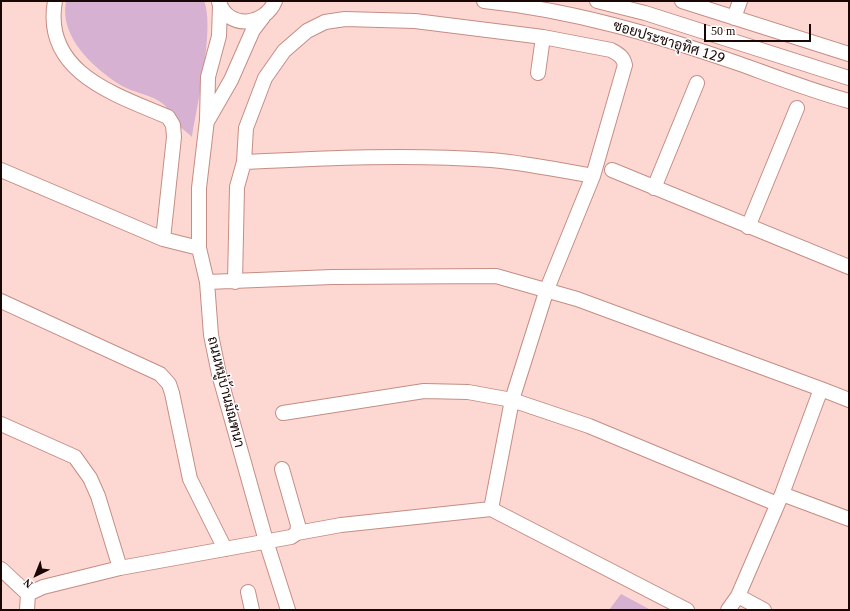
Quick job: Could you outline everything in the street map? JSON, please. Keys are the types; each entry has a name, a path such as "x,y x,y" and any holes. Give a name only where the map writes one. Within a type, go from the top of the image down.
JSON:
{"street":[{"path":"55,1 54,30 60,47 76,68 90,80 115,95 168,117 173,125 174,137 163,239"},
{"path":"220,3 226,13 234,19 244,22 254,21 269,10 286,1"},
{"name":"ซอยประชาอุทิศ 129","path":"484,1 555,11 603,21 643,32 739,64 804,88 849,101"},
{"name":"ซอยประชาอุทิศ 129","path":"597,1 645,13 849,78"},
{"path":"682,1 849,54"},
{"path":"734,18 740,1"},
{"name":"ถนนหมู่บ้านมัณฑนา","path":"220,3 219,36 208,77 207,120 199,188 199,248 207,282 211,335 219,374 266,541 288,610"},
{"name":"ถนนหมู่บ้านมัณฑนา","path":"207,120 231,80 253,30 269,10"},
{"path":"235,282 238,187 244,162 246,128 265,78 284,50 307,31 325,22 345,19 415,21 543,37 611,50 624,59 625,65 594,176 547,289 512,400 491,509"},
{"path":"538,73 543,37"},
{"path":"739,64 744,45"},
{"path":"654,188 697,83"},
{"path":"748,227 798,108"},
{"path":"244,162 359,156 439,158 518,163 594,176"},
{"path":"1,170 163,239 199,248"},
{"path":"612,170 748,227 848,263"},
{"path":"207,282 332,277 496,276 547,289 849,400"},
{"path":"1,301 160,374 169,384 172,393 190,479 225,549"},
{"path":"728,610 738,596 780,499 821,389"},
{"path":"282,413 424,391 468,392 512,400 589,426 780,499 849,519"},
{"path":"1,424 75,457 90,478 98,496 120,568"},
{"path":"282,469 298,525 297,533"},
{"path":"28,594 43,587 120,568 291,537 297,533 341,525 491,509 687,610"},
{"path":"1,569 28,594"},
{"path":"248,592 252,610"},
{"path":"27,610 28,594"},
{"path":"738,596 764,610"}],"shaded area":[{"path":"66,1 204,1 207,13 206,47 201,87 192,137 180,127 162,103 122,86 111,79 90,61 80,50 68,27 65,14"},
{"path":"621,594 651,610 609,610"}]}
